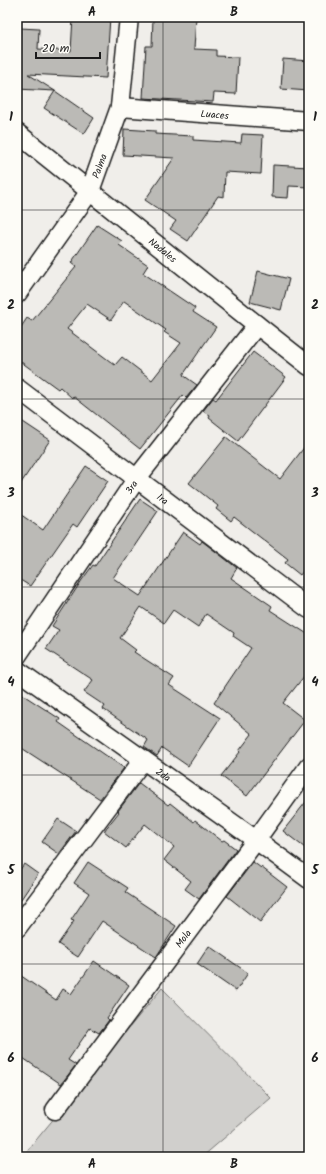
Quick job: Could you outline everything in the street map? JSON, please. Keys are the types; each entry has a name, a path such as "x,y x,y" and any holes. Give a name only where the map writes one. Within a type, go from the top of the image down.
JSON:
{"street":[{"name":"Palma","path":"17,294 90,191 120,107 129,17"},
{"name":"Luaces","path":"120,107 309,121"},
{"name":"Nadales","path":"17,133 309,366"},
{"name":"3ra","path":"17,656 137,478 257,325"},
{"name":"1ra","path":"17,388 309,609"},
{"name":"2da","path":"17,670 309,879"},
{"path":"17,928 143,760"},
{"name":"Mola","path":"55,1110 256,840 309,766"}],"shaded area":[{"path":"162,988 271,1098 202,1157 22,1157"}],"building":[{"path":"73,17 110,17 106,78 28,74 55,91 17,89 20,28 39,29 38,49 71,51"},
{"path":"153,17 196,17 194,49 216,50 216,56 238,57 236,94 214,93 213,102 143,98 146,46 152,46"},
{"path":"283,59 309,61 309,91 281,89"},
{"path":"55,91 94,118 84,134 44,108"},
{"path":"124,129 155,131 155,134 193,136 193,140 241,143 242,134 263,135 261,174 225,172 224,197 218,196 188,241 170,229 176,221 145,200 174,158 123,155"},
{"path":"273,165 309,167 309,187 289,186 288,198 272,197"},
{"path":"97,225 122,241 119,245 148,265 143,273 195,308 193,312 216,327 183,375 197,385 186,398 183,395 140,449 73,396 72,398 60,387 58,389 17,359 17,333 27,318 32,321 76,267 71,263","holes":["124,301 166,330 164,332 181,343 152,380 122,357 115,365 67,329 87,304 111,320"]},
{"path":"258,271 289,279 281,310 250,302"},
{"path":"253,352 286,377 238,441 209,418 210,416 203,411 213,398 216,400"},
{"path":"17,418 50,440 17,489"},
{"path":"226,437 280,479 309,441 309,564 300,575 285,563 288,559 234,517 231,521 216,509 218,506 189,483"},
{"path":"86,466 108,481 77,527 73,524 30,586 17,578 17,512 43,530"},
{"path":"140,499 158,511 113,578 140,596 183,532 200,544 202,541 237,568 231,578 272,606 270,610 309,635 309,670 283,703 305,720 247,796 221,776 252,734 214,703 251,648 233,636 234,633 206,614 198,627 173,610 164,623 141,607 120,638 136,650 134,652 174,678 169,685 220,718 188,766 162,748 157,756 144,747 148,740 103,709 105,706 84,692 93,680 46,649 59,630 52,626 82,580 93,565 95,566"},
{"path":"17,691 60,719 58,722 124,768 100,799 17,745"},
{"path":"139,783 168,805 170,803 194,822 195,820 222,841 224,840 236,849 199,899 185,889 191,881 164,860 174,847 145,824 126,848 104,831"},
{"path":"309,798 309,851 283,831"},
{"path":"58,819 76,831 59,854 42,842"},
{"path":"88,862 128,888 125,892 176,926 156,957 102,921 78,957 58,944 74,921 71,920 89,893 74,883"},
{"path":"253,862 287,887 260,922 227,896"},
{"path":"24,864 38,874 17,905 17,874"},
{"path":"209,946 248,973 236,991 197,964"},
{"path":"94,961 129,985 107,1018 109,1020 99,1033 90,1028 68,1060 76,1065 61,1084 17,1054 17,973 56,1000 63,989 71,994"}]}
